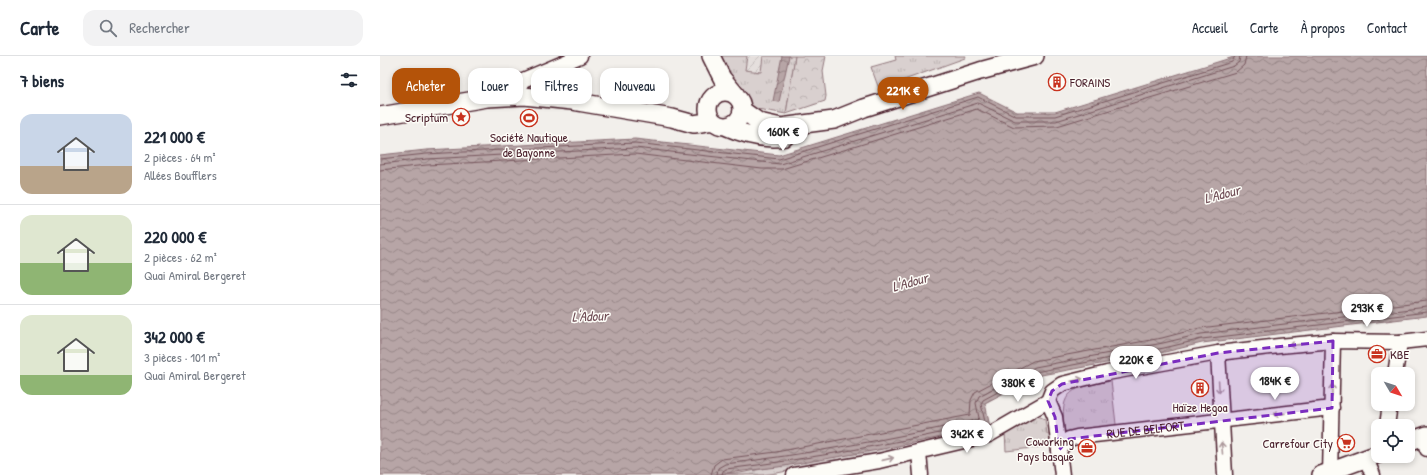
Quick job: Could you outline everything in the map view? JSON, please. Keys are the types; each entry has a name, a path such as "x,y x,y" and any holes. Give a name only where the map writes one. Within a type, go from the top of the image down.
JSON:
{"main road":[{"path":"523,96 547,98 672,118 715,112 735,123 741,115 739,103 722,78 711,56"},
{"path":"715,112 728,92 759,122 781,128 834,120 990,62 1035,56"},
{"path":"715,112 722,78"},
{"path":"380,116 468,101"},
{"path":"715,112 749,134 780,138 806,133 827,126 834,120"},
{"path":"1327,474 1371,457"}],"street":[{"path":"523,80 580,56"},
{"path":"794,475 857,465 989,435 1048,401 1052,391 1062,384 1135,367 1218,353 1333,341 1400,342 1427,339"},
{"path":"1327,474 1332,408 1333,341"},
{"path":"1397,367 1400,342"},
{"path":"1218,353 1225,475"},
{"path":"1048,401 1055,417 1062,475"},
{"name":"RUE DE BELFORT","path":"1059,450 1069,439 1077,437 1332,408"},
{"path":"919,452 921,475"},
{"path":"1372,463 1373,475"}],"highlighted area":[{"path":"1333,341 1332,408 1069,439 1059,450 1055,417 1048,401 1052,391 1062,384 1218,353"}],"shaded area":[{"path":"747,56 763,56 762,72 745,70"}],"green space":[{"path":"719,56 747,56 745,70 761,72 763,56 795,56 786,114 752,108"},
{"path":"795,56 826,56 823,71 826,96 825,101 786,114"},
{"path":"895,56 966,56 965,58 879,89 871,67 896,60"},
{"path":"1111,381 1115,426 1065,432 1063,417 1066,398 1078,389"},
{"path":"1035,415 1045,419 1047,434 1050,434 1050,446 1006,451 1005,433"},
{"path":"963,432 956,436 931,443 777,473 762,475 695,475 740,473"}],"water":[{"path":"782,56 789,56 779,102 773,101"},
{"name":"L'Adour","path":"1237,56 1427,56 1427,316 1202,343 1165,352 1036,376 985,403 990,427 878,450 778,467 709,475 380,475 380,155 426,150 635,139 779,155 979,93 1017,112 1055,112"}],"place":[{"name":"FORAINS","path":"1057,82"},
{"name":"Scriptum","path":"461,117"},
{"name":"Société Nautique de Bayonne","path":"529,118"},
{"name":"KBE","path":"1377,354"},
{"name":"Haïze Hegoa","path":"1200,388"},
{"name":"Carrefour City","path":"1346,443"},
{"name":"Coworking Pays basque","path":"1087,448"}]}
